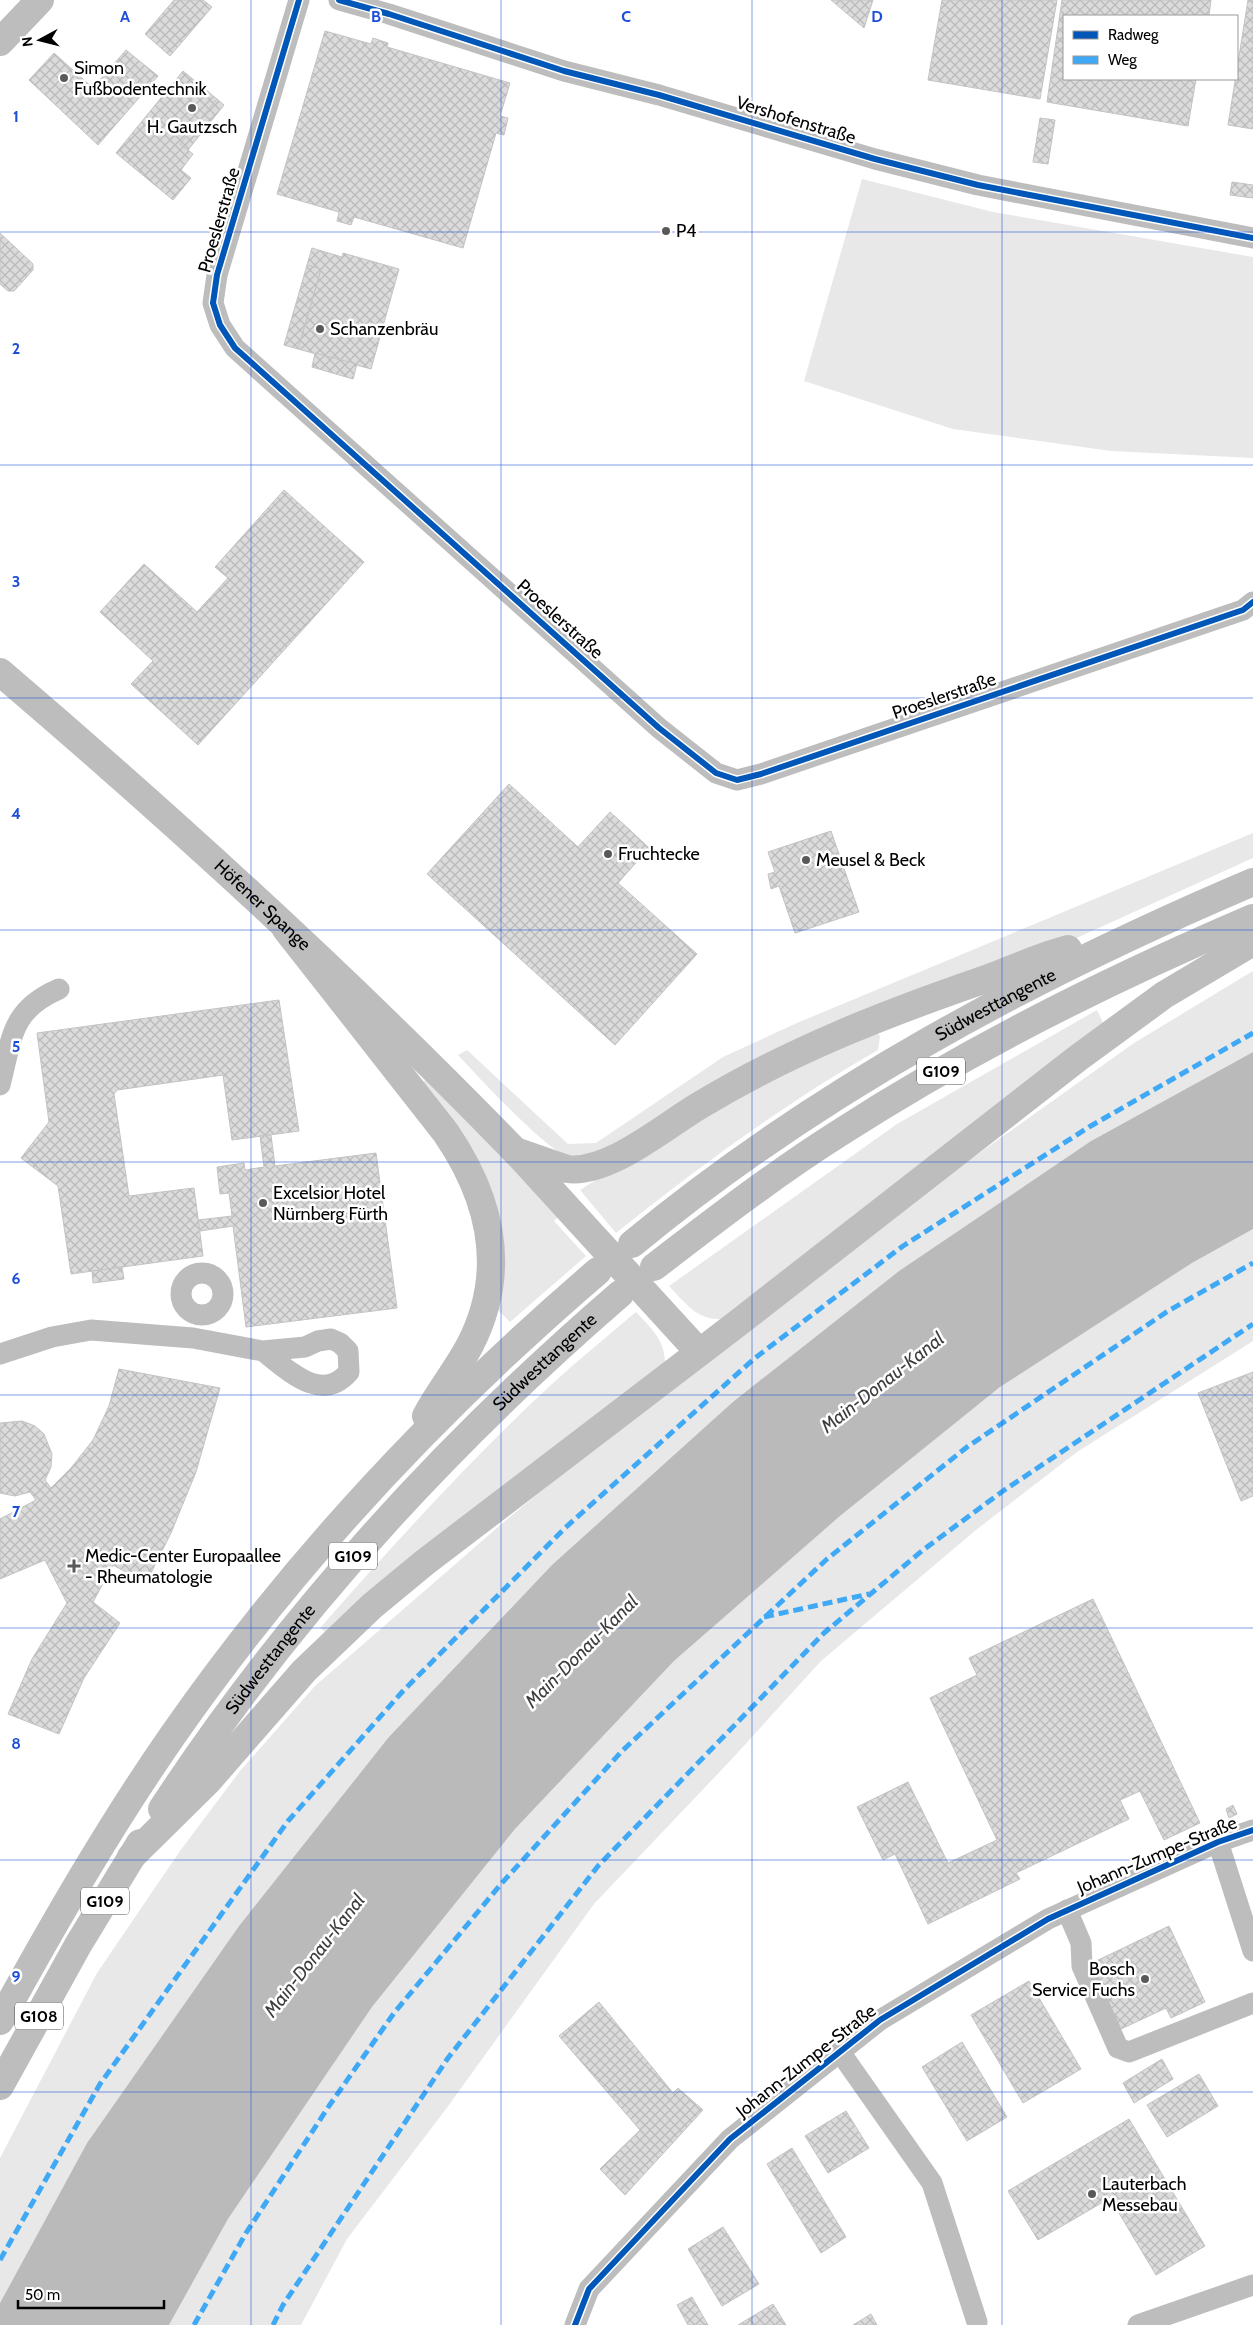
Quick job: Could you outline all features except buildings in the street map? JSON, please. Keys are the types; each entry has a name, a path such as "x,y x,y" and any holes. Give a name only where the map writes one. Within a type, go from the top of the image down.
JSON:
{"main road":[{"path":"0,42 40,0"},
{"name":"Höfener Spange","path":"0,672 103,762 286,929 414,1050 515,1151 699,1352"},
{"name":"Südwesttangente","path":"632,1244 748,1156 860,1081 1007,997 1142,930 1253,882"},
{"name":"Südwesttangente","path":"654,1267 770,1180 906,1091 1016,1029 1133,971 1253,918"},
{"path":"286,929 446,1133 472,1175 487,1221 490,1239 491,1272 481,1318 456,1370 438,1393 413,1443"},
{"path":"515,1151 567,1169 576,1170 594,1167 623,1153 728,1088 831,1037 888,1013 1059,951 1142,930"},
{"path":"131,1857 208,1781 304,1671 372,1606 456,1537 1142,1010 1188,980 1253,942"},
{"name":"Südwesttangente","path":"0,2021 50,1931 124,1809 211,1682 309,1558 413,1443 506,1352 598,1271"},
{"name":"Südwesttangente","path":"0,2086 78,1945 131,1857 173,1792 247,1688 296,1624 363,1545 459,1442 544,1360 620,1294"}],"street":[{"name":"Proeslerstraße","path":"299,0 217,275 213,303 220,325 235,348 659,728 716,773 737,780 761,774 1243,610 1253,602"},
{"name":"Vershofenstraße","path":"339,0 389,14 564,72 659,95 875,160 978,185 1253,238"},
{"path":"0,1085 17,1020 40,997 59,989"},
{"path":"193,1338 197,1314"},
{"path":"0,1354 52,1338 91,1330 193,1338 263,1352"},
{"name":"Johann-Zumpe-Straße","path":"576,2325 575,2321 589,2289 730,2139 880,2020 1048,1919 1218,1842 1253,1830"},
{"path":"1218,1842 1253,1951"},
{"path":"1067,1910 1081,1943 1082,1966 1118,2048 1129,2052 1253,2002"},
{"path":"840,2052 932,2183 977,2322"},
{"path":"1138,2325 1253,2285"}],"shaded area":[{"path":"862,179 993,212 1253,257 1253,458 1111,451 953,429 804,381"},
{"path":"1253,833 1253,858 622,1144 591,1154 573,1158 563,1154 549,1144 496,1096 458,1055 467,1050 568,1144 596,1143 723,1057 797,1023"},
{"path":"1253,971 1253,1052 1091,1141 899,1271 734,1401 388,1738 239,1926 87,2143 0,2303 0,2158 97,1973 180,1851 240,1771 315,1686 505,1521 674,1382 943,1179 1134,1043"},
{"path":"1097,1010 1104,1025 723,1319 714,1319 699,1314 669,1286 897,1124"},
{"path":"876,1031 880,1036 878,1050 843,1070 744,1136 616,1233 580,1190 721,1101"},
{"path":"426,1079 515,1168 558,1217 554,1221 586,1256 510,1322 497,1309 500,1272 419,1087"},
{"path":"1253,1229 1253,1341 1077,1452 976,1530 821,1661 730,1761 594,1904 446,2109 347,2239 301,2325 169,2325 228,2219 372,2007 515,1829 674,1661 840,1516 1000,1387 1192,1263"},
{"path":"636,1312 652,1329 660,1342 665,1356 665,1365 331,1636 320,1628 404,1534 492,1442 562,1375"}],"water":[{"name":"Main-Donau-Kanal","path":"1253,1052 1253,1229 1192,1263 1000,1387 840,1516 674,1661 515,1829 372,2007 228,2219 169,2325 0,2325 0,2303 87,2143 239,1926 388,1738 552,1565 734,1401 899,1271 1091,1141"}],"marked path":[{"path":"0,2260 100,2084 288,1821 403,1691 565,1528 755,1358 903,1246 1089,1127 1253,1033"},
{"path":"194,2325 246,2233 329,2106 394,2013 501,1884 622,1751 827,1559 967,1447 1168,1311 1253,1263"},
{"path":"273,2325 283,2305 448,2058 598,1866 824,1633 923,1550 1003,1491 1253,1324"},
{"path":"764,1617 869,1594"}],"cycle path":[{"path":"299,0 217,275 213,303 220,325 235,348 659,728 716,773 737,780 761,774 1243,610 1253,602"},
{"path":"339,0 389,14 564,71 659,95 875,159 978,185 1253,238"},
{"path":"575,2325 589,2289 730,2139 880,2020 1048,1919 1218,1842 1253,1830"}],"place":[{"name":"Simon Fußbodentechnik","path":"64,78"},
{"name":"H. Gautzsch","path":"192,108"},
{"name":"P4","path":"666,231"},
{"name":"Schanzenbräu","path":"320,329"},
{"name":"Fruchtecke","path":"608,854"},
{"name":"Meusel & Beck","path":"806,860"},
{"name":"Excelsior Hotel Nürnberg Fürth","path":"263,1203"},
{"name":"Medic-Center Europaallee - Rheumatologie","path":"74,1566"},
{"name":"Bosch Service Fuchs","path":"1145,1979"},
{"name":"Lauterbach Messebau","path":"1092,2194"}]}
